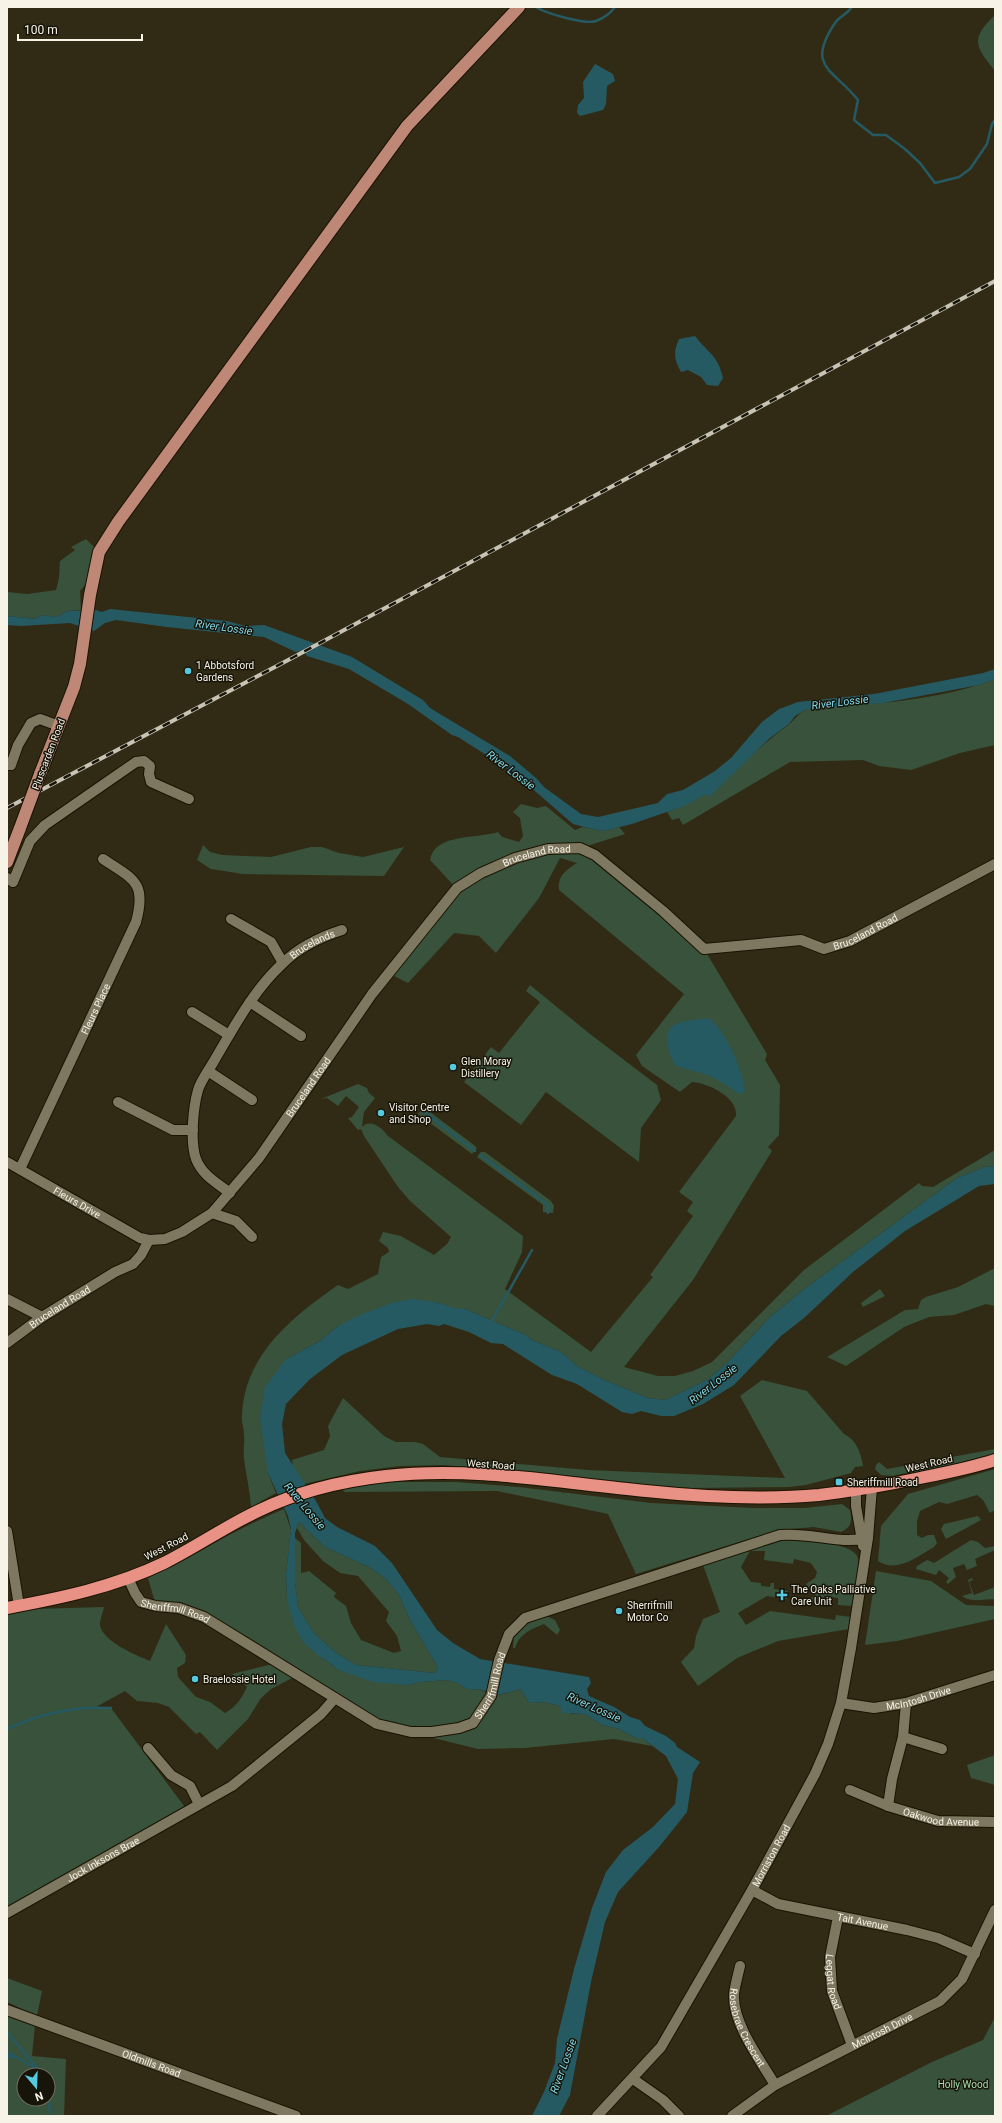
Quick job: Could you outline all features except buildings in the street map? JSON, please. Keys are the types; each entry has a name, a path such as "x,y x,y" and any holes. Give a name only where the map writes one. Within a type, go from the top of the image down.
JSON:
{"highway":[{"name":"West Road","path":"13,1606 64,1598 128,1578 164,1563 250,1515 277,1502 304,1492 345,1481 389,1475 453,1473 703,1496 795,1496 856,1490 995,1460"}],"main road":[{"name":"Pluscarden Road","path":"7,862 74,687 84,644 90,595 99,552 118,522 407,126 517,10"}],"street":[{"path":"7,765 11,765 18,745 31,723 40,719 59,726"},
{"path":"7,878 14,882 30,841 45,825 136,762 144,761 150,766 149,774 152,782 189,799"},
{"name":"Bruceland Road","path":"7,1343 42,1317 116,1272 133,1264 141,1255 149,1240 165,1239 182,1232 212,1213 259,1158 372,994 457,888 482,873 515,858 548,849 580,848 595,855 663,911 704,949 801,940 824,949 850,941 995,864"},
{"name":"Fleurs Place","path":"20,1169 136,922 141,904 140,891 132,879 102,859"},
{"name":"Brucelands","path":"231,919 271,942 283,963"},
{"name":"Brucelands","path":"230,1193 204,1174 196,1159 193,1130 198,1088 229,1035 263,983 283,963 317,938 342,930"},
{"path":"250,1002 301,1036"},
{"path":"192,1012 229,1035"},
{"path":"208,1071 252,1100"},
{"path":"118,1102 173,1130 193,1130"},
{"name":"Fleurs Drive","path":"7,1162 140,1238 149,1240"},
{"path":"212,1213 236,1221 252,1237"},
{"path":"7,1299 42,1317"},
{"name":"Morriston Road","path":"597,2116 633,2079 661,2047 752,1890 815,1774 828,1744 841,1702 852,1648 872,1487"},
{"name":"Morriston Road","path":"856,1490 856,1506 865,1539"},
{"path":"7,1531 13,1606"},
{"name":"Sheriffmill Road","path":"128,1578 141,1602 156,1606 179,1608 204,1617 377,1724 411,1732 425,1732 459,1728 473,1723 491,1696 499,1660 509,1634 525,1618 780,1535 806,1534 842,1541 865,1539"},
{"name":"McIntosh Drive","path":"841,1702 874,1708 906,1703 995,1675"},
{"name":"Jock Inksons Brae","path":"7,1913 232,1786 321,1714 335,1698"},
{"path":"888,1806 902,1737 906,1703"},
{"path":"902,1737 942,1749"},
{"path":"148,1748 171,1775 190,1786 199,1804"},
{"name":"Oakwood Avenue","path":"850,1790 888,1806 938,1821 995,1822"},
{"name":"Tait Avenue","path":"752,1890 778,1904 907,1930 938,1938 974,1954"},
{"name":"McIntosh Drive","path":"732,2116 775,2085 940,2001 962,1979 995,1910"},
{"name":"Leggat Road","path":"838,1917 830,1957 832,1991 852,2045"},
{"name":"Rosebrae Crescent","path":"740,1966 734,1995 736,2011 748,2039 775,2085"},
{"name":"Oldmills Road","path":"7,2010 296,2116"},
{"path":"633,2079 663,2100 679,2116"}],"green space":[{"path":"995,15 995,71 983,55 978,43 982,30"},
{"path":"86,539 99,552 94,574 80,591 81,610 68,611 56,617 41,615 36,619 7,616 7,592 27,594 56,590 59,578 60,561 75,550 71,547"},
{"path":"995,679 995,745 960,753 911,770 879,766 863,760 790,762 683,825 679,818 672,820 667,812 685,805 716,785 807,709 823,705 882,703 925,697 954,692"},
{"path":"521,804 537,808 546,806 575,830 582,827 603,831 619,827 625,834 581,848 704,949 767,1054 765,1060 780,1085 779,1135 768,1147 772,1151 693,1280 624,1367 658,1376 675,1376 693,1371 712,1362 804,1270 919,1183 922,1186 933,1187 995,1150 995,1166 985,1167 957,1178 803,1290 770,1317 727,1363 709,1379 665,1400 648,1398 602,1379 577,1366 561,1352 463,1308 458,1310 435,1302 338,1326 320,1341 286,1359 282,1367 268,1473 276,1493 251,1507 244,1459 244,1432 242,1418 245,1394 251,1374 261,1356 288,1324 338,1285 348,1289 378,1274 381,1257 389,1252 388,1248 379,1241 383,1232 401,1236 434,1255 447,1244 451,1237 410,1201 398,1187 364,1136 361,1129 358,1130 348,1118 352,1117 359,1107 346,1096 338,1106 327,1098 321,1099 358,1084 367,1088 369,1093 375,1098 364,1112 362,1127 369,1123 380,1127 388,1136 523,1236 522,1252 505,1289 591,1352 653,1277 650,1275 693,1216 687,1211 693,1202 679,1192 736,1116 732,1103 721,1092 706,1085 692,1082 680,1092 642,1066 636,1055 684,994 559,890 559,881 563,874 577,863 560,858 539,898 496,953 479,936 454,933 408,983 392,975 457,889 430,860 433,851 440,845 458,838 498,832 502,837 519,842 523,836 520,818 513,812"},
{"path":"203,845 210,852 222,855 271,857 311,847 322,847 339,853 363,857 404,847 384,876 243,874 211,869 197,860"},
{"path":"530,985 590,1034 657,1085 661,1100 641,1128 639,1162 546,1092 521,1125 464,1082 491,1047 499,1053 540,1002 526,991"},
{"path":"422,1109 426,1109 477,1148 472,1154 418,1114"},
{"path":"481,1152 485,1152 551,1201 554,1206 553,1213 543,1212 543,1205 477,1157"},
{"path":"995,1268 995,1306 986,1304 954,1315 929,1317 904,1327 846,1366 827,1357 905,1310 918,1309 921,1300 926,1297 958,1287"},
{"path":"880,1289 885,1296 863,1307 861,1303"},
{"path":"762,1380 807,1391 844,1434 855,1443 861,1456 863,1466 855,1467 851,1473 806,1485 789,1487 690,1488 619,1483 571,1476 444,1465 400,1466 360,1471 304,1484 293,1468 292,1460 324,1450 330,1436 328,1426 343,1398 384,1436 396,1442 415,1442 423,1444 440,1457 588,1470 785,1478 740,1396"},
{"path":"995,1449 995,1454 912,1474 911,1472 892,1476 881,1475 875,1469 879,1462 887,1469"},
{"path":"995,1469 995,1510 990,1513 983,1500 977,1495 947,1504 939,1502 920,1511 917,1521 917,1535 922,1538 928,1535 934,1535 937,1543 934,1547 914,1559 900,1565 893,1566 878,1561 881,1526 908,1494"},
{"path":"393,1482 456,1482 519,1487 651,1503 754,1508 804,1508 842,1504 850,1510 851,1520 849,1526 841,1532 814,1527 778,1530 636,1574 608,1514 497,1491 345,1492 341,1489 367,1484"},
{"path":"284,1509 291,1530 286,1574 287,1599 290,1609 320,1657 329,1662 336,1669 408,1685 421,1682 447,1680 457,1683 469,1690 478,1689 495,1696 521,1689 529,1703 544,1702 560,1706 572,1714 585,1714 602,1725 619,1729 636,1738 642,1738 652,1746 614,1739 525,1748 478,1749 377,1724 298,1675 271,1689 261,1698 248,1719 217,1750 200,1732 196,1734 169,1707 158,1703 137,1701 125,1691 96,1707 111,1708 187,1810 7,1913 7,1614 34,1609 104,1607 100,1625 102,1631 107,1637 121,1647 150,1661 166,1624 186,1655 185,1663 177,1668 178,1677 196,1697 210,1702 225,1713 233,1708 247,1687 232,1674 277,1663 204,1617 156,1606 148,1578 232,1533"},
{"path":"978,1516 981,1520 946,1539 941,1529 944,1524"},
{"path":"299,1522 325,1547 369,1567 386,1579 399,1595 411,1622 438,1667 435,1673 356,1665 335,1652 313,1632 298,1607 295,1583 295,1538 301,1543 301,1573 309,1571 336,1593 334,1597 346,1606 351,1623 361,1640 394,1653 401,1651 397,1636 386,1621 389,1612 358,1576 340,1573 323,1561 304,1540 297,1528"},
{"name":"The Oaks Palliative Care Unit","path":"786,1538 825,1542 853,1552 857,1556 859,1565 853,1602 851,1606 838,1605 838,1598 824,1596 823,1604 811,1602 811,1598 815,1595 806,1584 815,1578 817,1572 811,1563 794,1559 793,1564 764,1560 765,1551 750,1551 741,1567 751,1582 761,1583 761,1586 770,1587 771,1583 774,1583 774,1589 788,1591 787,1599 767,1596 738,1613 746,1625 770,1611 835,1620 836,1615 851,1617 849,1629 778,1641 737,1658 698,1686 681,1662 694,1648 696,1636 703,1619 720,1612 703,1565"},
{"path":"971,1540 978,1542 985,1548 995,1546 995,1550 975,1559 977,1566 967,1570 964,1564 953,1568 956,1577 948,1584 946,1582 949,1578 939,1570 936,1575 916,1569 917,1566 927,1560 934,1563"},
{"path":"876,1571 931,1581 966,1605 995,1606 995,1619 897,1641 865,1645"},
{"path":"972,1578 973,1580 969,1582 974,1595 995,1587 995,1599 973,1600 962,1596 972,1593 968,1580"},
{"path":"546,1616 555,1620 560,1630 557,1635 544,1624 526,1633 519,1639 515,1648 513,1648 514,1635 524,1625"},
{"path":"995,1755 995,1785 971,1778 967,1765"},
{"path":"7,1978 42,1991 37,2016 7,2002"},
{"path":"7,2015 35,2025 32,2056 66,2059 64,2116 7,2116"},
{"name":"Holly Wood","path":"995,2017 995,2116 826,2116 932,2062 983,2040"}],"water":[{"path":"595,64 613,74 615,81 607,86 606,104 603,110 580,116 577,113 578,105 584,98 583,82"},
{"path":"695,336 712,355 721,370 723,378 718,386 707,385 701,377 688,370 681,372 679,368 675,352 679,339"},
{"name":"River Lossie","path":"110,609 227,621 245,626 264,625 352,657 423,700 430,708 510,756 536,778 544,787 581,814 598,817 658,803 667,794 683,790 715,771 731,758 762,722 779,709 798,702 874,694 983,673 995,669 995,679 979,685 883,703 807,709 795,716 789,724 770,738 710,796 704,795 687,805 632,824 603,831 573,824 513,772 458,737 452,735 408,704 349,669 307,656 303,651 296,652 264,637 116,620 105,623 94,631 70,623 21,626 7,625 7,616 36,619 41,615 56,617 68,611 96,610 102,612"},
{"path":"708,1018 721,1031 727,1040 737,1062 745,1091 740,1094 711,1076 676,1066 673,1062 667,1044 668,1032 671,1027 683,1022"},
{"name":"River Lossie","path":"995,1166 995,1184 979,1186 905,1231 853,1272 804,1318 781,1336 734,1385 703,1404 674,1416 661,1416 641,1411 632,1414 622,1412 577,1384 552,1375 503,1344 491,1343 469,1332 444,1324 439,1326 427,1324 398,1329 342,1355 310,1379 286,1404 282,1424 285,1453 316,1501 325,1518 337,1527 375,1546 392,1563 437,1630 453,1643 480,1659 589,1677 591,1683 587,1689 589,1696 614,1707 630,1717 640,1720 645,1726 666,1736 675,1743 677,1747 700,1762 693,1773 687,1812 659,1847 618,1892 605,1922 591,1982 570,2095 559,2116 532,2116 544,2092 555,2063 557,2039 574,1969 592,1908 606,1872 623,1850 653,1827 675,1804 678,1779 666,1756 642,1738 636,1738 619,1729 602,1725 585,1714 562,1713 560,1706 544,1702 529,1703 521,1689 498,1695 478,1689 469,1690 457,1683 447,1680 421,1682 408,1685 373,1682 336,1669 303,1642 294,1625 287,1600 286,1574 291,1529 288,1516 268,1473 260,1418 265,1387 286,1359 320,1341 338,1326 362,1314 392,1303 411,1299 435,1302 458,1309 463,1308 561,1352 577,1366 602,1379 648,1398 665,1400 709,1379 727,1363 770,1317 803,1290 957,1178 985,1167","holes":["299,1522 325,1547 369,1567 386,1579 399,1595 411,1622 438,1667 435,1673 356,1665 335,1652 313,1632 298,1607 295,1583 295,1533"]}],"waterway":[{"path":"536,7 565,18 591,22 604,17 615,7"},
{"path":"849,7 851,8 835,23 826,38 823,50 823,59 826,67 858,100 854,120 873,135 886,135 905,149 920,163 935,183 959,177 970,169 987,144 992,124 995,120"},
{"path":"426,1113 475,1151"},
{"path":"480,1155 547,1204 548,1213"},
{"path":"492,1321 532,1250"},
{"path":"7,1729 20,1723 58,1712 84,1708 111,1708"},
{"path":"7,2032 36,2067"},
{"path":"7,2052 34,2067"},
{"path":"7,2056 14,2057"},
{"path":"50,2107 51,2116"}],"railway":[{"path":"7,808 292,658 995,281"}],"place":[{"name":"1 Abbotsford Gardens","path":"188,671"},
{"name":"Glen Moray Distillery","path":"453,1067"},
{"name":"Visitor Centre and Shop","path":"381,1113"},
{"name":"Sheriffmill Road","path":"839,1482"},
{"name":"The Oaks Palliative Care Unit","path":"782,1595"},
{"name":"Sherrifmill Motor Co","path":"619,1611"},
{"name":"Braelossie Hotel","path":"195,1679"}]}
